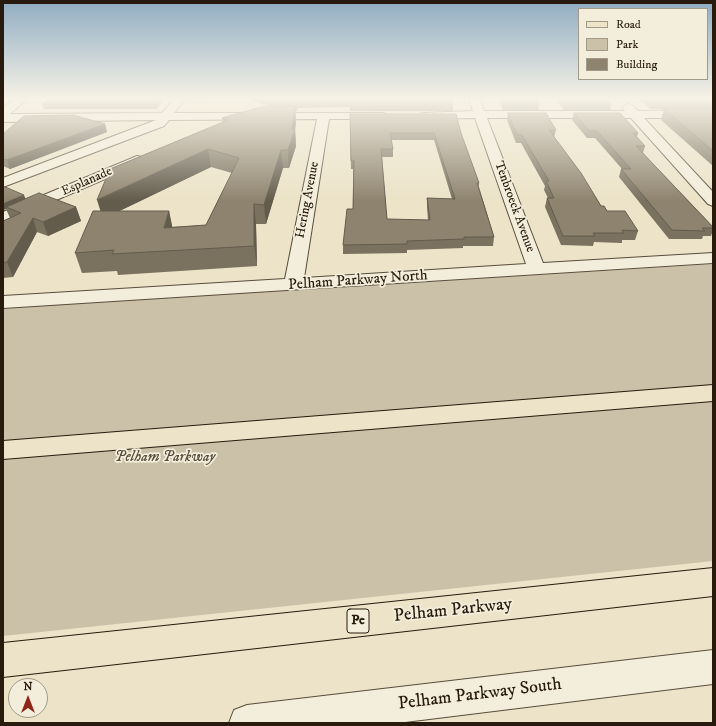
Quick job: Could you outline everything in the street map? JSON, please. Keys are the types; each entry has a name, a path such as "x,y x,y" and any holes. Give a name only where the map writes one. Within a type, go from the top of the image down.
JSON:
{"main road":[{"path":"3,450 713,393"},
{"name":"Pelham Parkway","path":"3,660 713,582"}],"street":[{"name":"Esplanade","path":"3,183 134,133"},
{"name":"Hering Avenue","path":"293,285 321,133"},
{"name":"Tenbroeck Avenue","path":"487,133 537,270"},
{"path":"651,133 713,201"},
{"name":"Esplanade","path":"3,218 146,156"},
{"name":"Pelham Parkway North","path":"3,302 713,258"},
{"name":"Pelham Parkway South","path":"246,723 376,715 713,667"}],"green space":[{"name":"Pelham Parkway","path":"713,264 713,561 3,636 3,308"}],"building":[{"path":"81,133 7,160 3,159 3,134"},
{"path":"197,133 294,133 288,150 281,150 264,205 254,204 254,246 112,254 114,250 75,253 93,211 169,211 164,228 206,225 239,158 208,149 97,200 110,169"},
{"path":"350,133 461,133 479,183 477,183 494,237 464,237 464,239 407,241 407,244 343,245 347,209 353,209 354,161 351,161","holes":["390,133 434,133 455,199 427,198 430,220 387,219 381,149 393,149"]},
{"path":"516,133 551,133 581,173 601,206 604,206 607,211 625,211 638,231 622,230 624,233 593,233 595,236 563,236 547,198 554,198 546,181 549,181 522,135 517,135"},
{"path":"599,133 638,133 633,133 645,146 636,146 713,228 702,228 705,231 672,230 621,169 631,169"},
{"path":"692,133 713,133 713,151"},
{"path":"3,186 24,195 3,204"},
{"path":"39,193 76,207 43,222 33,218 7,262 3,263 3,221 21,213 6,207"}]}
